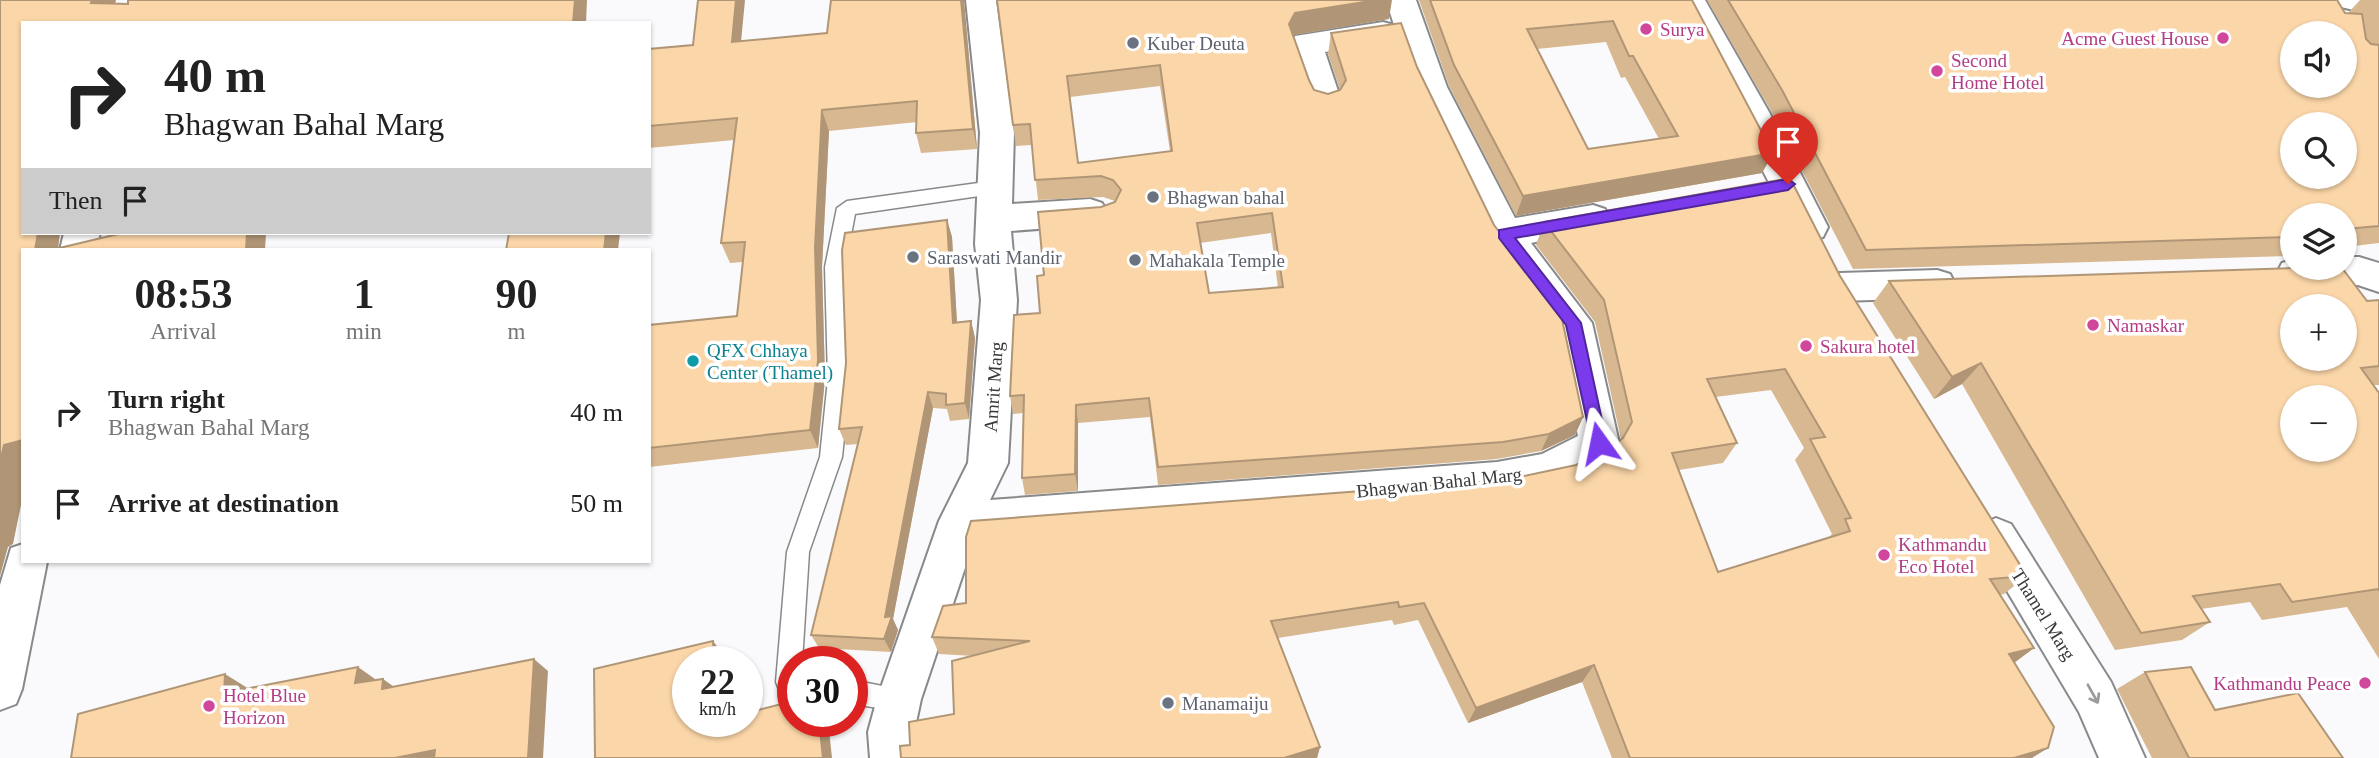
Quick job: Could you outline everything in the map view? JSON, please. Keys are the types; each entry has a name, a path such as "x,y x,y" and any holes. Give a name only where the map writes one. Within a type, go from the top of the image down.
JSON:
{"street":[{"name":"Amrit Marg","path":"893,758 891,732 899,698 960,521 988,463 999,300 993,244 998,133 981,0"},
{"path":"1690,0 1840,287 1862,323"},
{"path":"2320,0 2347,14 2379,6"},
{"path":"1325,100 1306,44 1406,14 1431,87 1470,160 1504,234 1625,213"},
{"path":"1747,191 1788,184"},
{"path":"994,204 1102,212"},
{"name":"Bhagwan Bahal Marg","path":"960,521 1501,478 1571,463 1583,457 1599,443 1573,323 1504,234"},
{"path":"2263,274 2359,271 2379,278"},
{"path":"1840,287 1977,283"},
{"name":"Thamel Marg","path":"1979,510 2095,697 2122,758"},
{"path":"0,689 26,563"}],"lane":[{"path":"791,646 798,552 831,457 839,379 835,267 847,208 994,204"},
{"path":"868,694 899,698"}],"building":[{"path":"0,0 92,0 91,3 128,4 128,0 575,0 573,21 21,21 21,235 38,235 35,248 21,248 21,441 4,445 0,462"},
{"path":"698,0 736,0 732,42 827,33 831,0 961,0 973,129 916,133 917,101 822,110 815,247 818,360 810,430 651,448 651,325 737,316 745,242 721,243 737,118 651,126 651,49 693,45"},
{"path":"997,0 1377,0 1295,13 1289,24 1309,80 1314,90 1328,94 1340,90 1346,80 1331,33 1401,23 1417,67 1494,225 1560,310 1583,417 1549,434 1503,442 1158,467 1149,398 1076,405 1075,474 1022,478 1024,395 1010,396 1014,315 1040,313 1037,276 1044,275 1038,212 1101,207 1115,202 1121,190 1113,180 1101,176 1035,180 1030,124 1013,125","holes":["1160,65 1172,151 1078,163 1067,76","1272,213 1283,287 1209,293 1197,223"]},
{"path":"1430,0 1692,0 1773,153 1523,196 1454,65","holes":["1613,21 1629,56 1633,56 1678,136 1588,149 1527,29"]},
{"path":"1728,0 2337,0 2345,13 2362,14 2366,39 2371,44 2379,45 2379,226 2357,228 2357,203 2280,203 2280,237 1866,250 1782,90"},
{"path":"1790,178 1840,276 2027,576 1990,579 2034,648 2009,654 2054,727 2048,748 2014,758 1630,758 1594,665 1476,708 1424,603 1399,607 1398,602 1271,621 1320,747 1284,758 901,758 900,746 910,745 909,722 954,714 952,661 1030,641 932,637 943,606 966,603 966,537 971,521 1505,480 1576,465 1609,449 1623,438 1632,422 1604,300 1544,222","holes":["1785,369 1825,437 1810,439 1851,518 1845,519 1850,531 1718,572 1672,453 1737,443 1707,379"]},
{"path":"947,220 953,323 971,321 965,403 946,405 946,394 928,392 885,617 892,616 884,639 811,635 862,427 839,429 846,363 842,250 845,233"},
{"path":"114,235 247,235 246,248 59,248"},
{"path":"509,235 606,235 604,248 506,248"},
{"path":"2280,268 2280,280 2351,280 2367,301 2379,300 2379,366 2361,368 2379,393 2379,590 2292,602 2280,584 2193,596 2210,622 2141,633 1981,363 1952,377 1889,281"},
{"path":"713,641 713,646 692,646"},
{"path":"672,651 672,737 763,737 763,709 777,705 777,737 821,737 823,758 595,758 594,669"},
{"path":"534,659 528,758 434,758 435,750 395,758 71,758 78,714 225,674 224,693 358,667 355,683 383,679 382,689"},
{"path":"2191,667 2215,710 2298,693 2343,758 2189,758 2145,672"}],"place":[{"name":"Surya","path":"1646,29"},
{"name":"Acme Guest House","path":"2223,38"},
{"name":"Kuber Deuta","path":"1133,43"},
{"name":"Second Home Hotel","path":"1937,71"},
{"name":"Bhagwan bahal","path":"1153,197"},
{"name":"Saraswati Mandir","path":"913,257"},
{"name":"Mahakala Temple","path":"1135,260"},
{"name":"Namaskar","path":"2093,325"},
{"name":"Sakura hotel","path":"1806,346"},
{"name":"QFX Chhaya Center (Thamel)","path":"693,361"},
{"name":"Kathmandu Eco Hotel","path":"1884,555"},
{"name":"Kathmandu Peace","path":"2365,683"},
{"name":"Manamaiju","path":"1168,703"},
{"name":"Hotel Blue Horizon","path":"209,706"}],"route":[{"path":"1599,443 1573,323 1504,234 1788,184"}]}
